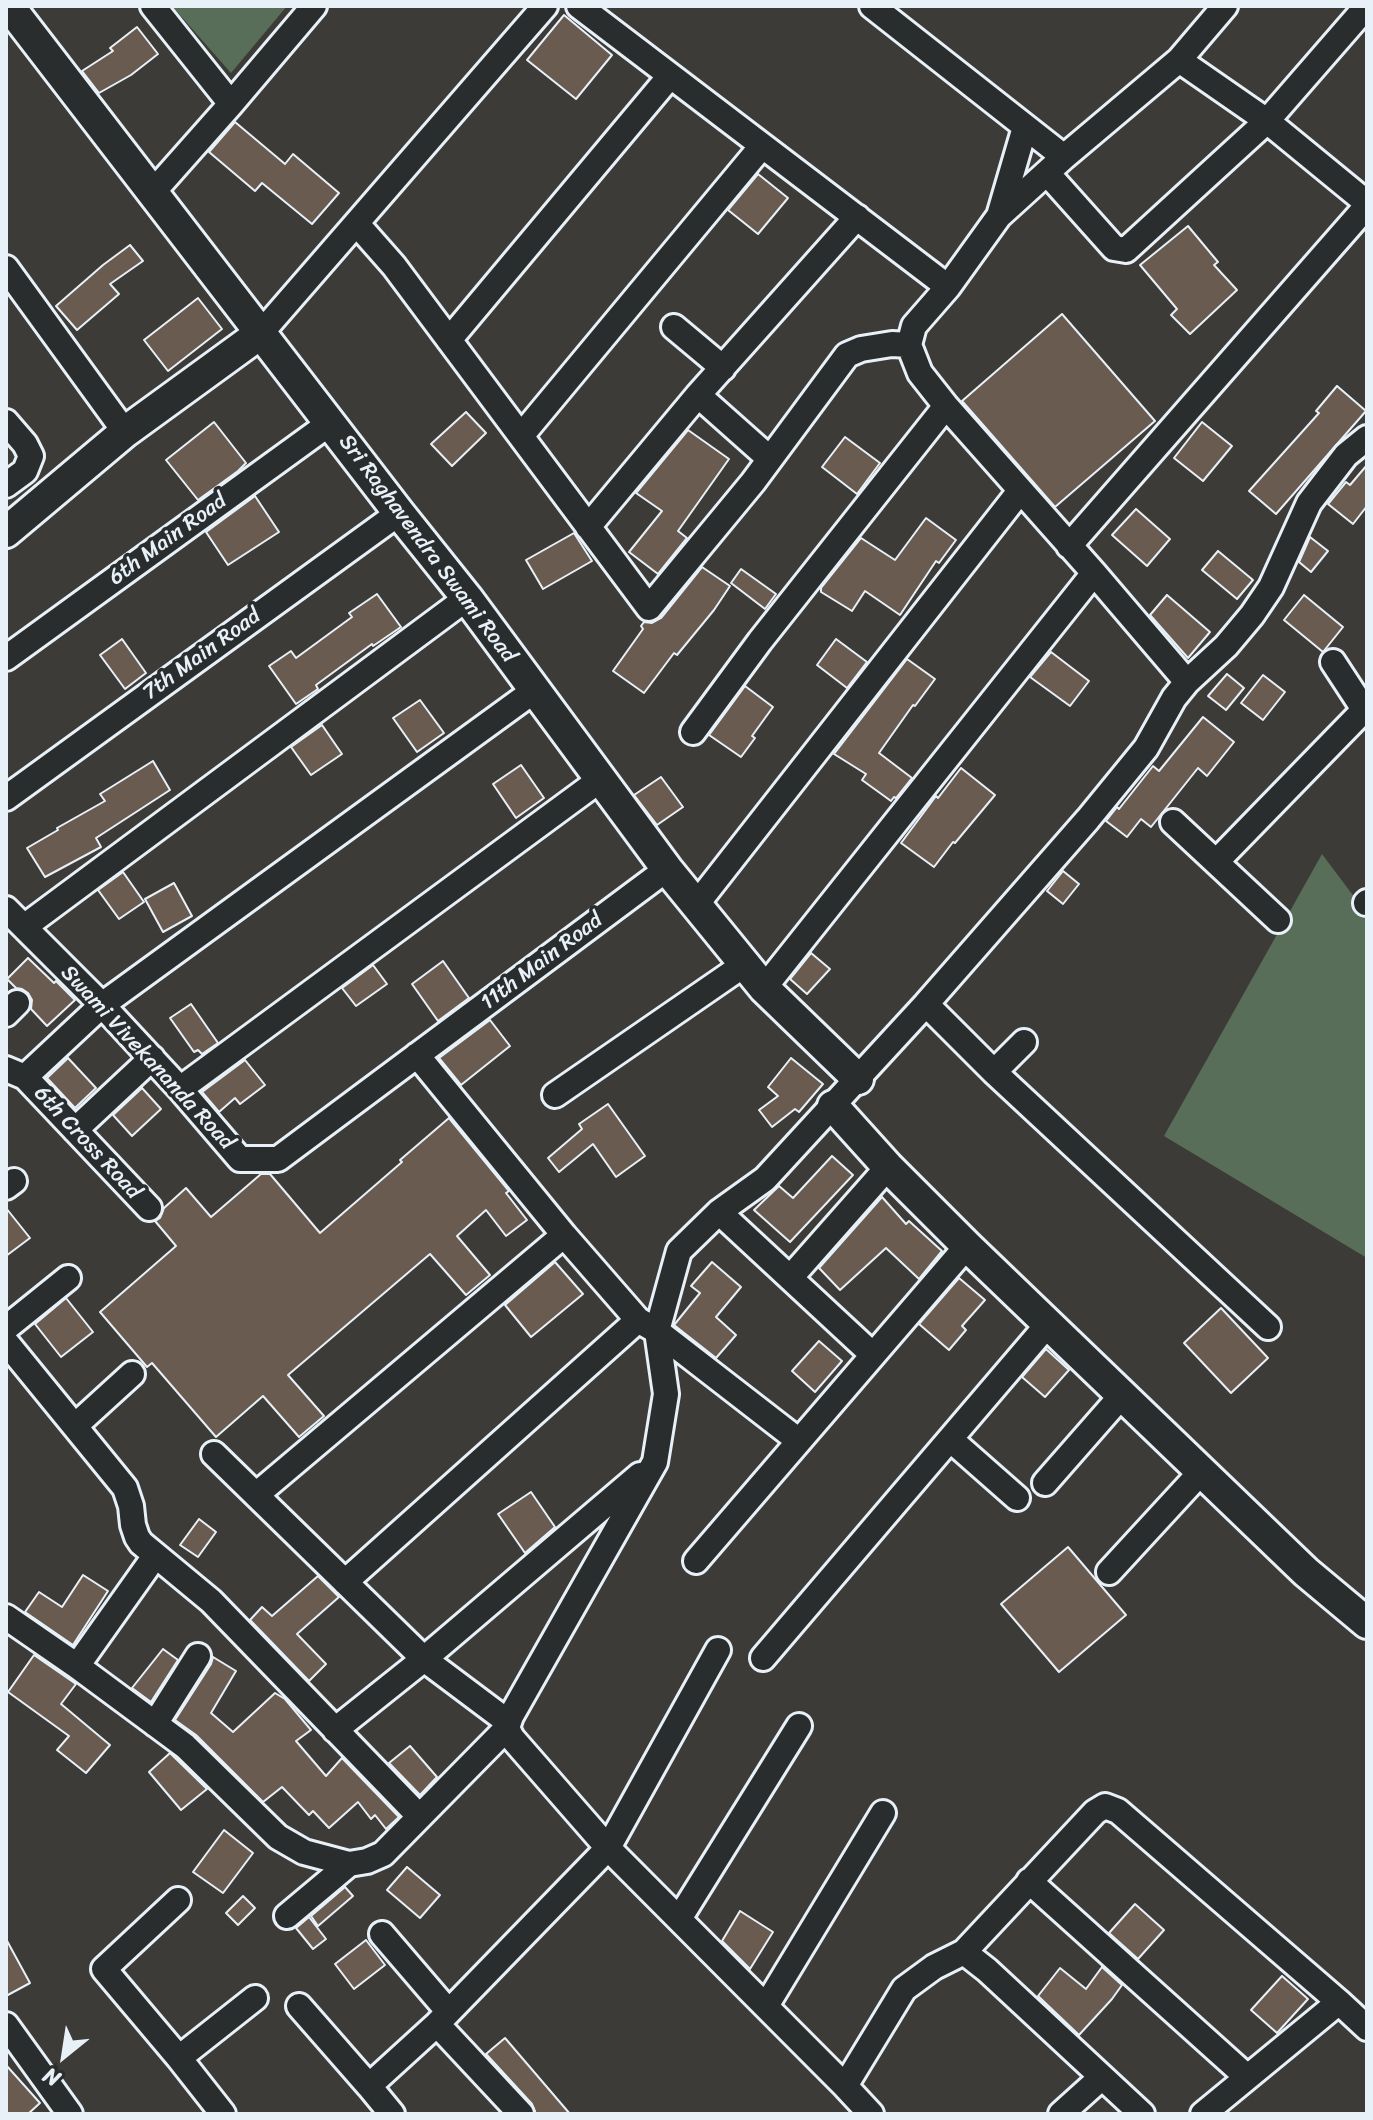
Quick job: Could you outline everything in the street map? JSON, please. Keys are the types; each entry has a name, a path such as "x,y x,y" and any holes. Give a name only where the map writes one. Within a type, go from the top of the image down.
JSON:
{"street":[{"name":"Sri Raghavendra Swami Road","path":"9,6 467,598 667,869 764,988 858,1079"},
{"path":"153,6 231,104"},
{"path":"153,192 314,6"},
{"path":"12,526 125,432 261,333 545,6"},
{"path":"579,6 948,287"},
{"path":"872,6 1025,127 1114,248 1126,250 1267,121 1367,6"},
{"path":"1187,682 946,406 920,373 909,345 914,326 948,287 999,216 1179,60 1225,6"},
{"path":"1069,546 1367,204 1267,121 1179,60"},
{"path":"449,340 670,76"},
{"path":"999,216 1025,127"},
{"path":"521,436 762,146"},
{"path":"588,527 698,395 857,217"},
{"path":"357,224 394,266 649,608 753,482 847,355 861,349 892,344 909,345"},
{"path":"6,268 125,432"},
{"path":"674,327 723,368"},
{"path":"698,395 770,459"},
{"path":"693,732 760,641 946,406"},
{"path":"6,422 31,456 25,471 6,488 12,526"},
{"name":"6th Main Road","path":"6,658 330,423"},
{"path":"345,1582 647,1325 679,1251 719,1212 765,1179 926,1004 1133,765 1174,698 1226,646 1271,587 1309,503 1325,480 1346,455 1367,438"},
{"path":"696,905 1020,491"},
{"name":"7th Main Road","path":"6,798 399,513"},
{"path":"764,988 1094,573"},
{"path":"24,927 467,598"},
{"path":"1217,861 1366,712 1333,662"},
{"path":"16,1073 102,1005 535,690"},
{"path":"180,1089 601,779"},
{"path":"1173,822 1278,920"},
{"name":"11th Main Road","path":"417,1055 667,869"},
{"name":"Swami Vivekananda Road","path":"6,909 152,1058 240,1159 278,1159 417,1055"},
{"path":"555,1095 745,964"},
{"path":"926,1004 994,1072 1268,1327"},
{"path":"994,1072 1024,1042"},
{"path":"417,1055 564,1235 647,1325 799,1441"},
{"path":"75,1130 152,1058"},
{"name":"6th Cross Road","path":"16,1073 149,1208"},
{"path":"833,1106 888,1167 967,1246 1306,1572 1367,1623"},
{"path":"790,1278 888,1167"},
{"path":"719,1212 873,1355"},
{"path":"256,1495 564,1235"},
{"path":"696,1561 967,1246"},
{"path":"6,1328 68,1278"},
{"path":"763,1658 1049,1323"},
{"path":"6,1617 185,1746 278,1837 304,1852 349,1864 383,1854 508,1725 655,1462 666,1394 647,1325"},
{"path":"6,1342 125,1488 137,1537 155,1556 211,1601 419,1816"},
{"path":"75,1426 132,1374"},
{"path":"1045,1483 1123,1394"},
{"path":"950,1439 1017,1498"},
{"path":"214,1454 424,1659 508,1725 512,1738 608,1848 766,2006 855,2104 904,1989 934,1967 964,1952 1095,1812 1105,1806 1118,1811 1367,2028"},
{"path":"335,1730 424,1659 655,1462"},
{"path":"1109,1572 1202,1471"},
{"path":"77,1666 155,1556"},
{"path":"369,2086 442,2017 608,1848 718,1650"},
{"path":"155,1724 198,1656"},
{"path":"679,1919 799,1726"},
{"path":"766,2006 883,1813"},
{"path":"287,1916 349,1864"},
{"path":"1029,1881 1247,2077"},
{"path":"178,1900 104,1969 223,2114"},
{"path":"382,1934 442,2017 521,2114"},
{"path":"964,1952 1142,2114"},
{"path":"179,2058 255,1998"},
{"path":"1203,2114 1339,2002"},
{"path":"299,2006 392,2114"},
{"path":"10,2039 70,2114"},
{"path":"1061,2114 1102,2077"}],"green space":[{"path":"172,6 287,6 231,73"},
{"path":"1322,854 1367,914 1367,1258 1164,1136"}],"building":[{"path":"564,15 612,55 576,99 527,60"},
{"path":"137,27 158,54 131,75 99,93 82,71 113,51 110,48"},
{"path":"235,122 285,164 293,154 339,193 312,224 262,183 255,191 209,152"},
{"path":"758,174 788,198 758,234 728,210"},
{"path":"1188,226 1218,262 1214,265 1237,290 1190,334 1171,315 1177,309 1140,265"},
{"path":"130,245 143,261 110,284 119,294 77,330 56,306"},
{"path":"198,298 222,329 168,371 144,340"},
{"path":"1062,314 1155,421 1055,507 962,401"},
{"path":"1337,386 1366,411 1276,514 1249,491 1319,413 1316,411"},
{"path":"466,412 486,433 452,466 431,444"},
{"path":"214,422 246,463 198,500 166,460"},
{"path":"1202,422 1232,446 1203,481 1174,458"},
{"path":"688,430 729,459 678,531 687,538 658,574 629,552 662,511 636,493"},
{"path":"845,437 880,463 857,494 822,467"},
{"path":"1367,465 1367,506 1353,524 1328,504 1346,482 1350,485"},
{"path":"255,496 279,532 228,565 206,532"},
{"path":"1136,509 1170,539 1147,566 1112,535"},
{"path":"926,518 956,540 939,563 936,561 900,615 865,591 852,611 821,592 861,538 895,560"},
{"path":"574,533 592,561 543,589 526,560"},
{"path":"1310,537 1328,551 1311,572 1299,562"},
{"path":"1218,551 1253,580 1237,599 1202,570"},
{"path":"702,567 730,586 714,610 677,655 674,653 644,693 613,671 643,629 641,626 644,622 652,623 661,618"},
{"path":"741,569 776,594 765,609 731,583"},
{"path":"377,594 401,627 316,685 318,689 296,704 269,666 291,651 296,658 352,617 349,613"},
{"path":"1167,595 1210,632 1188,658 1150,615"},
{"path":"1304,595 1343,627 1323,652 1284,620"},
{"path":"122,639 146,673 125,689 100,655"},
{"path":"836,639 867,662 847,688 817,665"},
{"path":"1051,652 1089,681 1070,706 1030,677"},
{"path":"907,659 935,679 879,753 912,778 891,801 862,780 866,774 834,754"},
{"path":"1227,674 1244,688 1226,710 1208,696"},
{"path":"1263,675 1285,692 1263,720 1241,703"},
{"path":"745,686 773,707 741,757 709,735"},
{"path":"420,700 444,733 417,752 393,718"},
{"path":"1203,717 1234,742 1207,776 1198,768 1151,827 1141,819 1127,837 1106,821 1153,766 1159,771"},
{"path":"322,725 342,754 311,775 291,747"},
{"path":"153,761 170,790 96,838 101,847 45,877 27,848 105,801 100,794"},
{"path":"521,765 544,798 516,818 493,784"},
{"path":"961,768 995,795 934,867 901,843"},
{"path":"661,777 683,807 657,825 634,795"},
{"path":"1063,871 1079,884 1063,904 1047,891"},
{"path":"123,872 144,902 119,919 98,890"},
{"path":"174,883 192,916 163,932 145,899"},
{"path":"811,953 830,969 807,994 790,979"},
{"path":"28,958 75,1000 47,1026 31,1009 32,1000 28,993 16,988 7,979"},
{"path":"443,961 469,998 438,1021 412,984"},
{"path":"373,965 387,984 356,1006 342,988"},
{"path":"191,1004 218,1043 202,1054 198,1050 194,1052 170,1018"},
{"path":"490,1020 510,1046 461,1085 439,1058"},
{"path":"68,1058 96,1088 75,1108 47,1078"},
{"path":"791,1058 823,1084 799,1112 795,1109 772,1127 759,1110 778,1096 768,1087"},
{"path":"245,1060 265,1085 240,1104 235,1098 219,1112 202,1092"},
{"path":"142,1088 161,1109 132,1136 113,1115"},
{"path":"608,1104 645,1156 616,1177 593,1144 559,1172 548,1158 582,1129 579,1124"},
{"path":"449,1118 509,1191 506,1193 527,1220 506,1236 486,1210 457,1236 490,1275 466,1295 430,1254 288,1375 324,1416 299,1437 263,1396 216,1437 152,1363 147,1367 100,1312 176,1246 155,1221 186,1188 211,1217 261,1174 270,1174 320,1233"},
{"path":"832,1156 853,1175 790,1242 754,1210 779,1186 793,1198"},
{"path":"882,1197 906,1224 909,1221 942,1251 919,1279 886,1248 840,1290 819,1268"},
{"path":"6,1208 30,1238 6,1256"},
{"path":"555,1262 583,1294 531,1337 505,1305"},
{"path":"712,1262 741,1287 716,1317 736,1335 716,1358 674,1325 700,1293 691,1286"},
{"path":"959,1278 985,1300 962,1326 966,1330 949,1350 919,1324"},
{"path":"66,1298 93,1332 61,1357 35,1324"},
{"path":"1221,1308 1268,1358 1231,1393 1184,1343"},
{"path":"819,1341 842,1361 815,1392 792,1371"},
{"path":"1046,1349 1069,1370 1045,1397 1022,1377"},
{"path":"531,1492 555,1527 525,1553 498,1514"},
{"path":"199,1519 216,1532 198,1557 180,1545"},
{"path":"1068,1547 1126,1615 1059,1672 1001,1604"},
{"path":"83,1575 108,1591 73,1645 25,1612 39,1592 62,1607"},
{"path":"318,1576 339,1597 297,1634 326,1664 309,1681 250,1620 262,1607 272,1616"},
{"path":"163,1649 178,1660 151,1702 132,1688"},
{"path":"34,1655 76,1684 61,1704 110,1745 86,1773 57,1750 69,1736 8,1692"},
{"path":"213,1657 236,1671 211,1713 233,1732 275,1693 285,1699 311,1730 296,1741 326,1776 342,1758 399,1817 386,1829 375,1815 371,1819 358,1802 329,1828 313,1811 309,1815 282,1787 263,1802 196,1735 175,1720"},
{"path":"410,1746 437,1777 420,1795 389,1763"},
{"path":"170,1753 207,1789 181,1810 149,1772"},
{"path":"224,1830 253,1853 223,1893 193,1872"},
{"path":"407,1867 440,1895 420,1918 387,1890"},
{"path":"345,1887 353,1896 318,1926 311,1916"},
{"path":"243,1896 255,1908 238,1925 226,1913"},
{"path":"1135,1904 1164,1930 1138,1959 1109,1933"},
{"path":"740,1911 773,1932 750,1969 722,1941"},
{"path":"309,1917 326,1939 313,1949 296,1928"},
{"path":"6,1939 30,1983 6,1996"},
{"path":"366,1940 385,1965 354,1989 335,1964"},
{"path":"1102,1967 1122,1985 1079,2035 1038,1996 1060,1968 1086,1989"},
{"path":"1282,1976 1308,1999 1277,2033 1251,2010"},
{"path":"505,2038 570,2114 536,2114 532,2104 486,2054"},
{"path":"6,2065 40,2103 28,2114 6,2114"}]}
